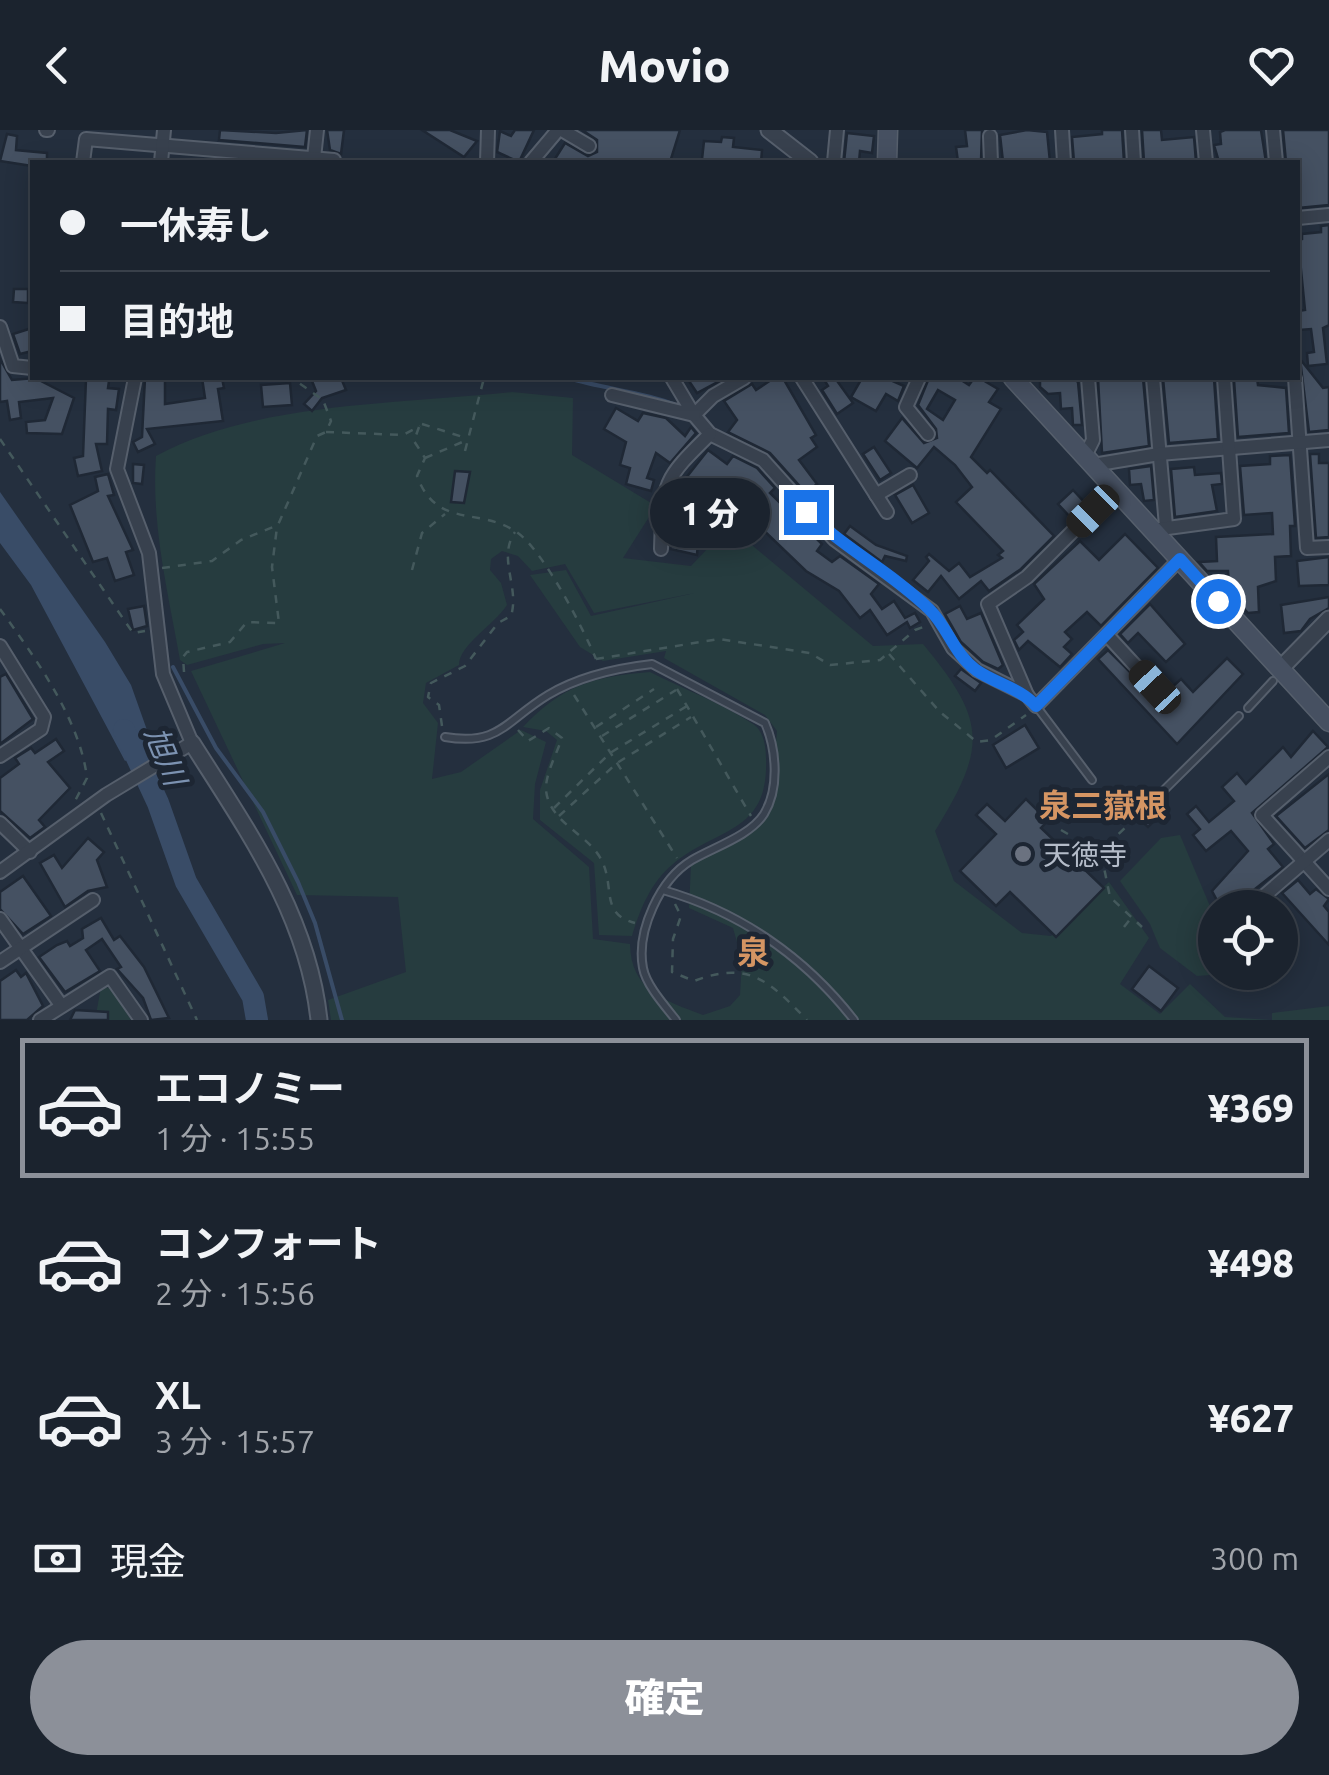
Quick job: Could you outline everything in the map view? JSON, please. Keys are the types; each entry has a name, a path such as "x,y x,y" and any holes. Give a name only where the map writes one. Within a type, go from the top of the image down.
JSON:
{"main road":[{"path":"887,160 888,130"},
{"path":"1015,380 1115,489 1160,528 1180,559 1277,675 1328,720"}],"street":[{"path":"162,155 164,130"},
{"path":"314,158 318,130"},
{"path":"487,160 488,130"},
{"path":"533,160 560,130 589,146"},
{"path":"769,130 807,160"},
{"path":"834,160 837,130"},
{"path":"1062,130 1064,160"},
{"path":"1132,130 1134,160"},
{"path":"1203,130 1206,160"},
{"path":"1274,130 1276,160"},
{"path":"990,136 992,160"},
{"path":"83,160 86,139 162,155 334,160"},
{"path":"1300,218 1329,215"},
{"path":"0,327 13,366 30,368"},
{"path":"135,380 117,469 149,552 164,674 192,743 290,905 310,967 319,1020"},
{"path":"673,380 710,434 763,460 834,539 932,611 953,648 977,670 1032,700"},
{"path":"694,415 741,380"},
{"path":"803,380 887,512"},
{"path":"917,380 906,407 928,434"},
{"path":"1030,380 1031,397"},
{"path":"1088,380 1093,440 1089,460 1329,440"},
{"path":"1153,380 1160,528 1234,520 1224,380"},
{"path":"1294,380 1307,548 1329,546"},
{"path":"612,395 694,415"},
{"path":"661,549 662,490 670,472 710,434"},
{"path":"876,495 910,475"},
{"path":"1032,700 988,604 1026,578 1115,489"},
{"path":"1032,700 1108,636 1180,559"},
{"path":"1277,675 1322,637 1329,619"},
{"path":"1108,636 1155,687"},
{"path":"0,646 44,718 41,729 0,756"},
{"path":"0,671 13,662"},
{"path":"0,872 101,798 192,743"},
{"path":"1329,758 1262,815 1329,889"},
{"path":"0,822 30,852"},
{"path":"1271,890 1329,840"},
{"path":"0,962 93,900"},
{"path":"0,920 61,1005"},
{"path":"40,1020 110,976 141,1020"}],"lane":[{"path":"445,737 474,742 512,724 568,685 652,664 765,723 775,761 764,814 682,868 664,890 641,941 643,972 676,1020"},
{"path":"1248,708 1277,675"},
{"path":"1032,700 1092,780"},
{"path":"1161,793 1239,716"},
{"path":"664,890 722,908 758,932 812,973 854,1020"}],"path":[{"path":"295,380 323,400 331,421 326,432"},
{"path":"465,451 483,380"},
{"path":"184,672 183,657 187,652 230,642 247,622 278,622 272,567 278,525 317,436 326,432 404,435 421,424"},
{"path":"421,424 468,439"},
{"path":"421,424 414,441 424,458 418,484 446,513 487,520 516,531 540,556 596,659 599,675"},
{"path":"0,439 133,634 156,630"},
{"path":"424,458 468,439"},
{"path":"412,570 422,532 446,513"},
{"path":"163,568 212,561 241,540 278,525"},
{"path":"442,723 439,706 428,697 432,682 465,666 498,623 511,616 516,601 506,566 516,531"},
{"path":"0,609 64,710 87,778 74,803"},
{"path":"596,659 719,639 810,653 830,665 880,660 914,630 938,622"},
{"path":"888,653 940,712 976,742 991,740 1032,700"},
{"path":"671,675 754,822"},
{"path":"568,685 682,868"},
{"path":"594,728 654,689"},
{"path":"600,737 677,689"},
{"path":"552,810 610,753 686,706"},
{"path":"559,816 617,763 693,716"},
{"path":"512,724 528,741 549,728 562,738 545,787 552,810 601,858 611,910 620,920 646,926"},
{"path":"1084,867 1161,793"},
{"path":"101,798 198,1020"},
{"path":"1060,830 1101,853 1110,898 1142,927"},
{"path":"664,890 682,916 673,939 672,972 694,981 716,971 738,970 764,980 807,1020"},
{"path":"1124,927 1132,917"}],"green space":[{"path":"512,392 573,398 572,455 656,506 623,558 691,566 729,526 873,646 923,644 959,694 969,715 972,735 964,777 935,831 954,881 1022,933 1051,936 1109,882 1149,938 1120,984 1160,1014 1190,984 1225,1017 1272,1020 331,1020 328,1000 406,972 398,897 297,895 191,671 285,643 263,644 187,665 180,660 158,533 156,456 195,438 282,415","holes":["502,551 518,556 532,571 565,564 594,613 695,593 591,616 566,570 530,575 580,647 603,661 666,651 664,658 765,715 777,731 771,804 761,822 691,865 689,908 733,928 742,960 740,995 730,1006 703,1015 663,998 636,973 630,944 593,939 589,867 533,819 535,784 546,742 521,730 461,772 432,779 438,723 423,703 426,683 459,665 471,642 507,605 501,583 490,570 491,559"]},
{"path":"650,672 728,709 756,727 765,748 765,783 750,815 690,852 658,879 632,936 599,935 594,863 540,820 540,790 557,740 546,731 523,727 565,692 611,677"},
{"path":"1180,835 1203,890 1198,890 1198,976 1160,948 1150,924 1120,881 1161,838"},
{"path":"101,987 111,988 131,1020 95,1020"},
{"path":"1329,1006 1329,1020 1272,1020 1272,1013"}],"water":[{"path":"0,492 131,685 153,747 125,761 31,585 0,543"}],"building":[{"path":"220,130 307,130 305,147 219,140"},
{"path":"327,130 344,130 341,154 330,150"},
{"path":"422,130 450,130 477,141 464,157"},
{"path":"515,130 534,130 520,160 497,152 500,131 511,136"},
{"path":"582,130 680,130 671,160 554,160 565,143 588,156 597,152 597,140"},
{"path":"965,130 982,130 981,160 958,160 956,147 967,146"},
{"path":"1027,130 1047,132 1050,160 1003,160 1000,135"},
{"path":"1102,130 1122,130 1124,160 1074,160 1072,137 1102,134"},
{"path":"1142,130 1161,130 1162,140 1194,137 1196,160 1144,160"},
{"path":"1261,130 1266,160 1218,160 1214,145 1221,144 1220,132"},
{"path":"1283,130 1329,130 1329,205 1300,208 1300,160 1286,160"},
{"path":"847,133 874,136 872,153 860,151 859,160 844,160"},
{"path":"7,134 17,136 16,150 47,153 47,160 30,160 30,166 0,161"},
{"path":"722,137 734,138 733,147 762,150 761,160 702,159 704,141 721,142"},
{"path":"1329,225 1329,325 1323,328 1327,364 1308,366 1307,353 1314,352 1311,329 1300,330 1300,311 1305,310 1300,240 1302,234 1321,232 1321,226"},
{"path":"14,289 28,289 28,303 13,302"},
{"path":"30,329 30,352 20,354 13,334"},
{"path":"0,359 12,380 39,380 74,398 62,434 27,433 26,422 45,420 53,398 19,402 21,418 10,420 7,401 0,402"},
{"path":"1300,359 1323,388 1329,387 1329,430 1309,432"},
{"path":"86,380 109,381 108,388 119,389 116,410 108,409 107,444 96,444 102,471 78,476 74,458 83,456"},
{"path":"145,380 165,380 165,404 205,398 202,380 222,380 224,388 218,389 223,421 147,429 155,444 138,452 133,442 142,437"},
{"path":"342,380 346,390 322,398 312,411 304,404 316,391 312,381"},
{"path":"688,380 721,380 697,393"},
{"path":"771,380 784,380 816,435 811,438 817,447 799,460 817,484 806,493 770,453 728,432 737,420 724,401 752,384 756,390"},
{"path":"824,380 836,380 853,403 837,414 822,390 828,386"},
{"path":"861,380 890,380 904,386 898,401 886,394 876,411 851,397"},
{"path":"928,380 961,380 969,385 973,380 988,380 998,389 989,402 1001,409 971,457 987,473 990,470 1054,536 1021,569 989,591 981,581 959,599 941,576 928,592 913,580 929,561 926,557 929,554 949,571 959,563 970,577 1002,558 998,555 1003,551 956,502 972,487 955,465 934,447 917,468 885,441 902,418 924,443 937,438 936,429 918,405","holes":["938,390 955,400 943,420 927,409"]},
{"path":"1040,380 1078,382 1082,425 1073,425 1072,408 1061,409 1060,393 1048,394 1040,387"},
{"path":"1098,380 1143,380 1149,446 1102,453"},
{"path":"1163,380 1214,380 1218,439 1169,443"},
{"path":"1234,380 1257,380 1258,385 1286,388 1289,433 1238,437"},
{"path":"290,383 292,405 263,407 261,385"},
{"path":"616,408 638,421 643,413 666,418 685,436 691,427 696,433 670,463 656,453 647,478 654,480 651,491 626,484 630,468 620,465 626,442 604,429"},
{"path":"874,447 891,473 880,480 863,454"},
{"path":"708,450 727,464 733,456 757,468 775,488 770,493 822,544 817,551 832,562 840,556 879,584 871,594 882,609 894,601 905,618 915,613 920,622 910,628 907,622 887,635 870,610 860,618 839,591 806,571 758,525 754,528 740,514 737,517 702,486 697,555 671,549 678,488"},
{"path":"1310,454 1319,454 1319,463 1329,463 1329,537 1316,538"},
{"path":"1290,455 1295,526 1290,526 1291,556 1275,557 1276,581 1258,587 1259,612 1248,613 1236,600 1236,585 1229,585 1228,571 1207,571 1199,562 1217,561 1216,537 1273,534 1272,513 1244,515 1240,466 1270,464 1270,456"},
{"path":"133,464 144,465 142,484 133,483"},
{"path":"1151,466 1154,500 1144,501 1141,484 1130,485 1129,469"},
{"path":"1194,467 1195,475 1221,473 1222,484 1212,485 1217,511 1175,517 1171,469"},
{"path":"455,471 470,472 464,503 451,502"},
{"path":"108,474 114,495 108,496 133,550 126,552 134,575 115,581 107,558 93,562 70,505 98,491 95,477"},
{"path":"913,485 929,513 912,523 895,495"},
{"path":"1073,490 1086,504 1071,518 1058,504"},
{"path":"850,526 876,545 907,556 906,561 885,556 882,562 844,534"},
{"path":"1125,534 1158,568 1101,626 1087,612 1065,632 1072,639 1064,647 1072,654 1060,667 1028,641 1019,650 1014,640 1023,632 1017,625 1044,599 1034,584 1080,541 1099,560"},
{"path":"1329,557 1329,585 1299,586 1297,561"},
{"path":"1329,597 1329,608 1310,619 1301,631 1284,633 1281,605"},
{"path":"1150,604 1185,644 1166,662 1138,633 1128,643 1120,634"},
{"path":"144,606 147,626 133,630 128,609"},
{"path":"960,606 967,619 981,613 1003,665 998,669 983,662 961,642 945,614"},
{"path":"1108,650 1158,700 1181,679 1193,692 1227,658 1243,674 1177,744 1098,659"},
{"path":"961,669 981,683 975,691 955,676"},
{"path":"6,674 33,719 0,744 0,677"},
{"path":"1025,725 1039,748 1006,768 993,745"},
{"path":"1313,731 1328,747 1252,813 1274,844 1268,849 1283,867 1254,890 1213,890 1248,851 1231,831 1206,851 1193,835 1200,829 1187,814 1196,806 1209,822 1234,801 1222,787 1237,773 1246,784 1283,747 1291,757"},
{"path":"56,739 64,751 48,762 70,788 39,820 45,827 30,838 0,811 0,778 19,764 15,758 31,748 35,753"},
{"path":"1329,774 1329,830 1305,848 1276,816"},
{"path":"1141,792 1162,813 1148,827 1126,807"},
{"name":"天徳寺","path":"1055,793 1065,803 1041,828 1104,888 1056,937 1010,892 996,906 960,871 996,834 976,815 987,804 1005,821 1026,799 1038,811"},
{"path":"88,838 104,852 97,860 107,887 88,891 65,907 40,863 54,855 62,868"},
{"path":"23,876 51,916 23,934 0,909 0,892"},
{"path":"1298,880 1310,894 1316,889 1329,899 1324,906 1329,912 1329,945 1298,911 1298,890 1286,890"},
{"path":"101,918 114,940 120,936 144,967 169,1018 151,1020 143,998 117,969 121,967 102,939 86,950 100,971 65,992 39,957 57,945 67,941 70,946 83,938 82,929"},
{"path":"1149,966 1178,988 1161,1011 1132,989"},
{"path":"16,970 21,977 26,973 43,1006 27,1020 0,1020 0,981"},
{"path":"75,1010 108,1012 108,1020 70,1020"}],"waterway":[{"path":"576,380 674,404"},
{"path":"173,667 216,748 263,812 298,882 315,923 342,1020"},
{"name":"旭川","path":"124,730 158,803 186,882 253,997 257,1020"}],"place":[{"name":"天徳寺","path":"1023,854"}],"district":[{"name":"泉三嶽根","path":"1103,805"},
{"name":"泉","path":"753,952"}],"route":[{"path":"806,512 834,539 932,611 953,648 977,670 1027,695 1036,706 1180,559 1218,601"}]}
